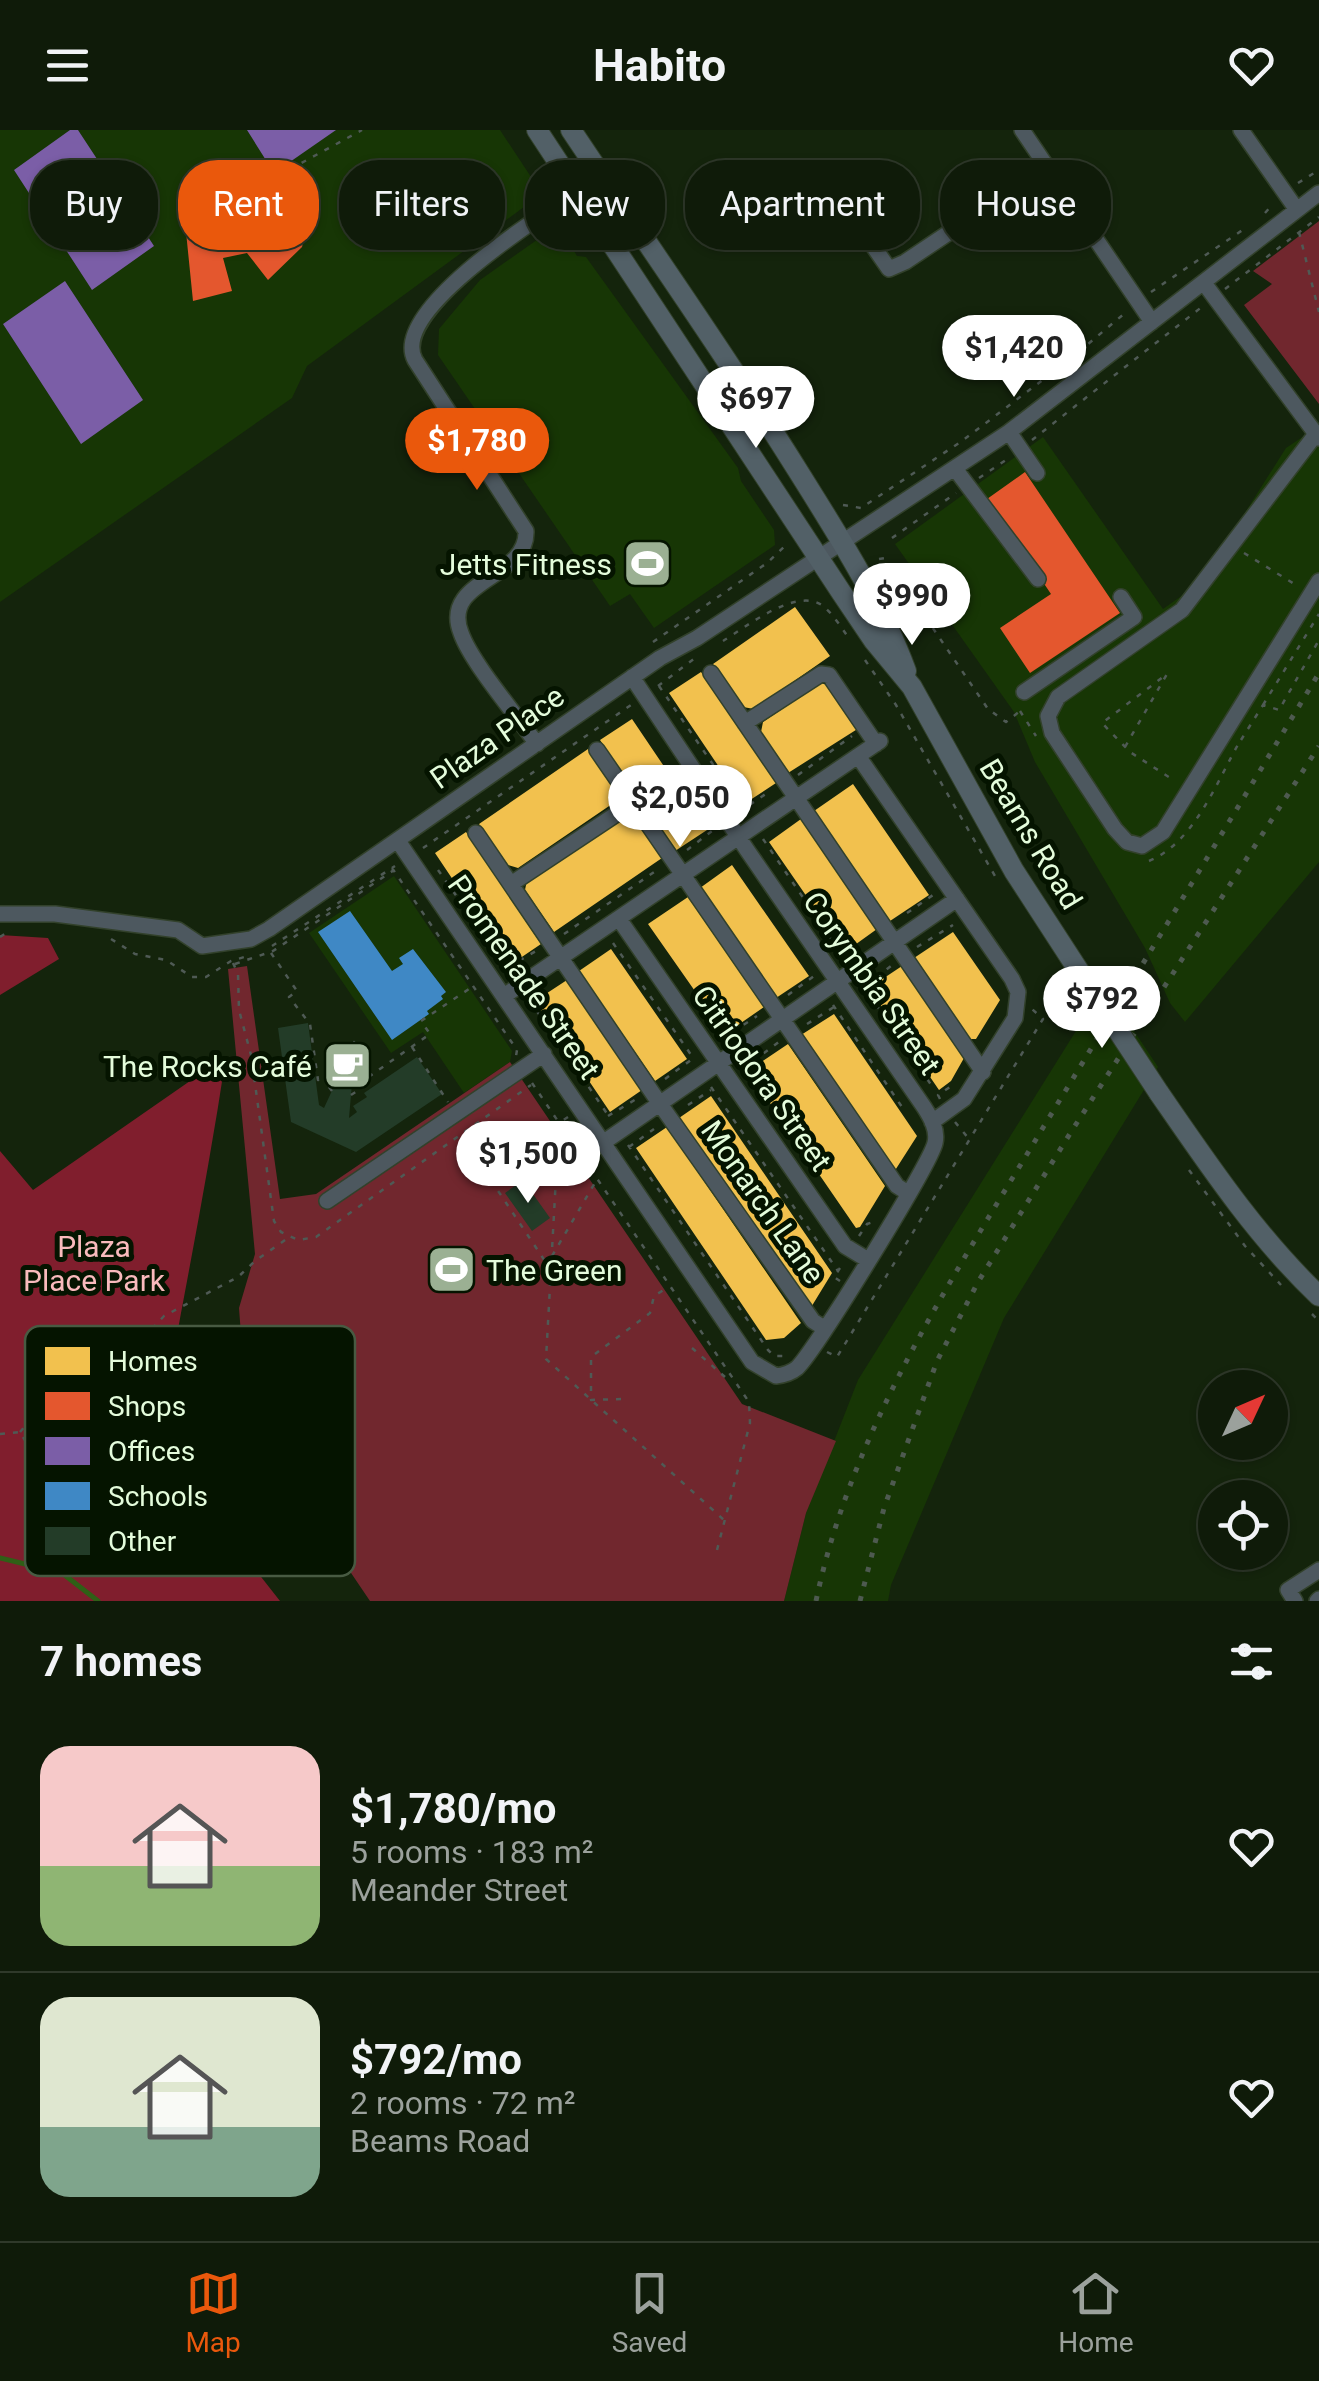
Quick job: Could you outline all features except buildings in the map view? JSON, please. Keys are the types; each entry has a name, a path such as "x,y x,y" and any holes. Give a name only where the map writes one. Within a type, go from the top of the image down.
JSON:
{"main road":[{"name":"Beams Road","path":"538,130 557,160"},
{"name":"Beams Road","path":"570,130 763,416 843,544 892,633 912,687 1014,871 1232,1198 1319,1296"},
{"name":"Beams Road","path":"616,250 874,641 912,687"}],"street":[{"path":"1022,130 1043,160"},
{"path":"1240,130 1297,210"},
{"path":"820,558 1009,432 1319,192"},
{"path":"525,228 476,261 418,327 411,344 416,360 526,531 521,553 468,594 458,609 457,619 464,641 536,744"},
{"path":"876,250 889,270 940,238"},
{"path":"1104,250 1152,322"},
{"path":"1204,283 1317,436 1182,610 1058,698 1050,710 1052,732 1114,830 1127,842 1142,846 1159,836 1314,587"},
{"path":"1009,432 1038,472"},
{"path":"956,470 1038,579"},
{"name":"Plaza Place","path":"0,914 55,914 178,930 202,946 251,938 632,677 820,558"},
{"path":"1028,697 1134,617 1122,597"},
{"path":"711,673 983,1072"},
{"path":"504,996 557,951 618,919 678,868 738,838 791,792 878,743 828,674 821,674 745,724"},
{"name":"Corymbia Street","path":"632,677 652,691 738,838 932,1122"},
{"path":"597,750 780,1020 897,1186 908,1193"},
{"path":"858,756 1018,992 1014,1018 983,1072 957,1106 932,1122"},
{"path":"511,884 633,803"},
{"name":"Monarch Lane","path":"476,833 660,1104 813,1321 824,1328"},
{"name":"Promenade Street","path":"398,840 752,1362 776,1376 794,1371 868,1260 935,1144 932,1122"},
{"path":"604,1142 956,898"},
{"name":"Citriodora Street","path":"618,919 845,1246 868,1260"},
{"path":"327,1200 544,1054"},
{"path":"1295,1601 1288,1590 1319,1570"}],"path":[{"path":"307,160 362,130"},
{"path":"1296,184 1319,170"},
{"path":"1262,216 1272,205"},
{"path":"1297,210 1319,312"},
{"path":"892,538 1020,449 1319,217"},
{"path":"1150,293 1246,228"},
{"path":"841,505 861,508 962,441 1125,314"},
{"path":"652,640 767,562 787,544"},
{"path":"1242,552 1314,587"},
{"path":"879,558 886,558 988,709 1006,722 1020,712 1028,697"},
{"path":"710,649 766,614 801,600 825,608 856,647"},
{"path":"1145,862 1164,854 1187,830 1319,614"},
{"path":"1279,710 1319,640"},
{"path":"233,963 270,952 699,656"},
{"path":"865,660 896,706"},
{"path":"1124,747 1168,674 1102,724 1124,747 1190,791"},
{"path":"652,691 744,809 934,1089"},
{"path":"1263,705 1287,715"},
{"path":"1020,712 1040,742"},
{"path":"507,967 557,951 578,921 652,870 678,868 694,842 767,792 791,792 809,764 864,727"},
{"path":"1235,737 1240,741"},
{"path":"432,864 445,877 768,1350"},
{"path":"108,936 135,954 166,960 192,978 213,974 279,943 393,869"},
{"path":"393,869 517,1050 516,1061 521,1069"},
{"path":"0,937 24,925"},
{"path":"612,942 838,1271"},
{"path":"270,952 297,991 289,997 310,1024 318,1080 325,1079"},
{"path":"233,963 238,974 239,1010 251,1055 261,1121 270,1208 274,1222 290,1237 306,1241 316,1237 532,1084 748,1402 751,1412 717,1550"},
{"path":"366,1078 430,1034 421,1022 473,986"},
{"path":"332,1092 325,1079 326,1060 354,1042 366,1063 366,1078 362,1088 351,1096"},
{"path":"412,1047 450,1104"},
{"path":"559,1124 581,1108"},
{"path":"559,1124 546,1359 725,1521"},
{"path":"461,1136 550,1270"},
{"path":"551,1258 596,1180"},
{"path":"154,1326 164,1316 238,1277 290,1237"},
{"path":"591,1400 591,1357 650,1313 654,1296 668,1288"},
{"path":"692,1348 724,1377"},
{"path":"591,1400 620,1399"},
{"path":"0,1434 20,1432 25,1427"},
{"path":"20,1432 25,1440"}],"shaded area":[{"path":"0,130 500,130 525,168 525,206 505,221 505,160 339,160 339,250 465,250 307,366 292,398 0,602"},
{"path":"1319,221 1319,404 1244,305 1272,284 1253,271"},
{"path":"525,248 573,250 577,256 586,257 738,468 741,481 774,530 775,545 654,628 630,594 610,606 438,355 439,329 480,280"},
{"path":"1319,426 1319,862 1185,1022 1170,1003 1145,948 1035,762 1014,712 895,544 1043,437 1163,609 1201,582 1286,448"},
{"path":"394,876 512,1051 510,1062 464,1093 423,1032 391,1053 309,933"},
{"name":"The Green","path":"247,966 280,1199 316,1194 510,1062 742,1404 836,1441 806,1513 784,1601 370,1601 353,1576 355,1326 240,1326 239,1308 255,1254 228,969"},
{"path":"1104,986 1158,1067 1004,1318 891,1585 888,1601 784,1601 806,1513 858,1380"}],"green space":[{"path":"0,935 48,938 59,959 0,995"},
{"name":"Plaza Place Park","path":"226,1056 179,1326 25,1326 25,1576 260,1576 280,1601 0,1601 0,1151 33,1190"}],"waterway":[{"path":"0,1558 25,1564"},
{"path":"66,1576 98,1601"}],"railway":[{"path":"816,1601 832,1537 854,1475 910,1355 975,1239 1319,673"},
{"path":"860,1601 884,1508 937,1361 978,1282 1319,746"}],"place":[{"name":"Jetts Fitness","path":"647,564"},
{"name":"The Rocks Café","path":"347,1066"},
{"name":"The Green","path":"451,1270"}]}
